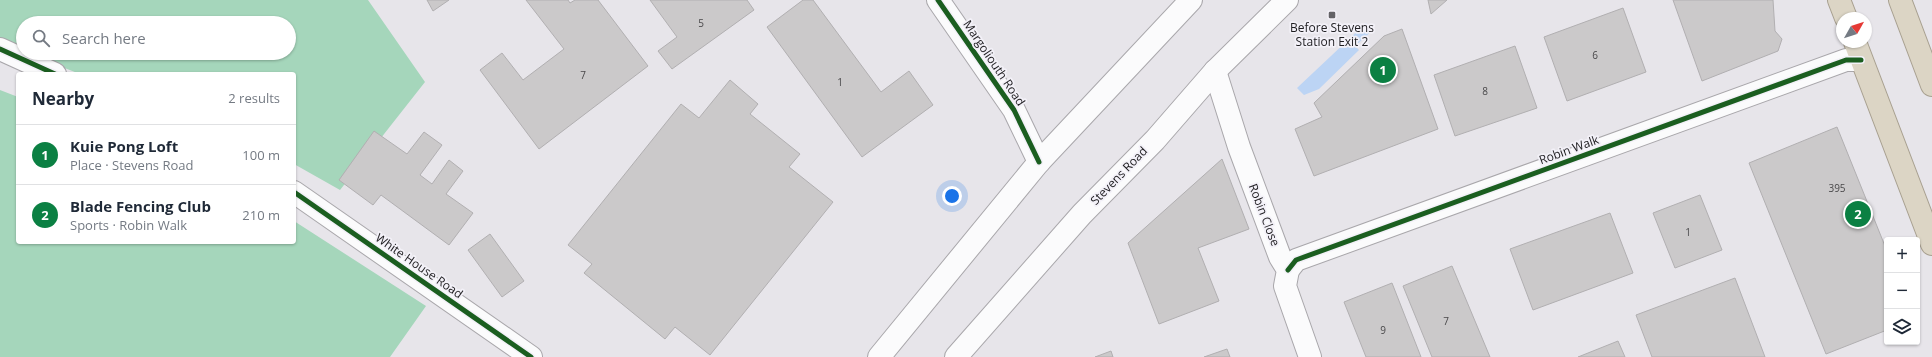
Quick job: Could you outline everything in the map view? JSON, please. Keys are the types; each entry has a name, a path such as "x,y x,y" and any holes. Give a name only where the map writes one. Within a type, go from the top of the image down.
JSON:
{"highway":[{"path":"1839,0 1844,12"},
{"path":"1900,0 1932,85"},
{"path":"1858,51 1932,244"}],"street":[{"name":"Margoliouth Road","path":"938,0 1014,110 1039,162"},
{"path":"879,357 1039,162 1191,0"},
{"name":"Stevens Road","path":"956,357 1082,214 1155,140 1215,71 1287,0"},
{"path":"0,49 16,56"},
{"name":"Robin Walk","path":"1288,270 1296,260 1846,60 1858,51"},
{"path":"24,60 51,72"},
{"name":"Robin Close","path":"1215,71 1238,147 1280,257 1288,270"},
{"name":"White House Road","path":"296,193 531,357"},
{"path":"1288,270 1285,286 1310,357"}],"green space":[{"path":"0,0 368,0 425,82 340,190 296,165 296,72 75,72 44,60 296,60 296,16 16,16 16,49 0,43"},
{"path":"0,90 16,96 16,244 296,244 296,222 426,306 390,357 0,357"}],"water":[{"path":"1366,23 1373,30 1355,46 1359,50 1319,89 1304,95 1297,88"}],"building":[{"path":"427,0 449,0 433,11"},
{"path":"526,0 568,0 570,3 575,0 598,0 648,66 539,149 480,70 502,53 523,80 564,49"},
{"path":"650,0 747,0 754,10 672,69 658,51 677,37"},
{"path":"803,0 813,0 881,92 909,71 933,105 862,157 767,27"},
{"path":"1428,0 1447,0 1431,14"},
{"path":"1673,0 1773,0 1775,31 1782,39 1778,51 1702,81"},
{"path":"1623,8 1646,72 1567,101 1544,37"},
{"path":"1402,29 1438,129 1314,176 1295,129 1322,117 1314,103 1384,36"},
{"path":"1515,46 1537,108 1455,136 1434,75"},
{"path":"730,80 758,104 750,114 800,154 789,167 833,202 710,355 675,327 665,339 584,273 592,264 568,245 681,104 699,118"},
{"path":"1837,127 1884,244 1884,331 1826,354 1749,163"},
{"path":"374,131 407,154 424,132 442,145 420,175 432,184 449,160 463,171 446,194 473,213 449,245 381,195 373,205 339,180"},
{"path":"1222,159 1249,229 1198,248 1219,301 1159,324 1128,243"},
{"path":"1700,195 1722,250 1675,268 1653,213"},
{"path":"1610,213 1633,273 1533,310 1510,249"},
{"path":"490,234 524,281 502,297 468,250"},
{"path":"1452,266 1490,357 1432,357 1403,286"},
{"path":"1735,278 1765,357 1652,357 1636,315"},
{"path":"1392,283 1421,357 1366,357 1344,302"},
{"path":"1618,341 1625,357 1578,357"},
{"path":"1227,349 1230,357 1204,357"},
{"path":"1111,351 1113,357 1095,357"}],"cycle path":[{"path":"938,0 1014,110 1039,162"},
{"path":"0,49 16,56"},
{"path":"24,60 51,72"},
{"path":"1288,270 1296,260 1846,60 1861,60"},
{"path":"296,193 531,357"}],"place":[{"name":"Before Stevens Station Exit 2","path":"1332,15"},
{"name":"Kuie Pong Loft","path":"1383,70"},
{"name":"Blade Fencing Club","path":"1858,214"}]}
